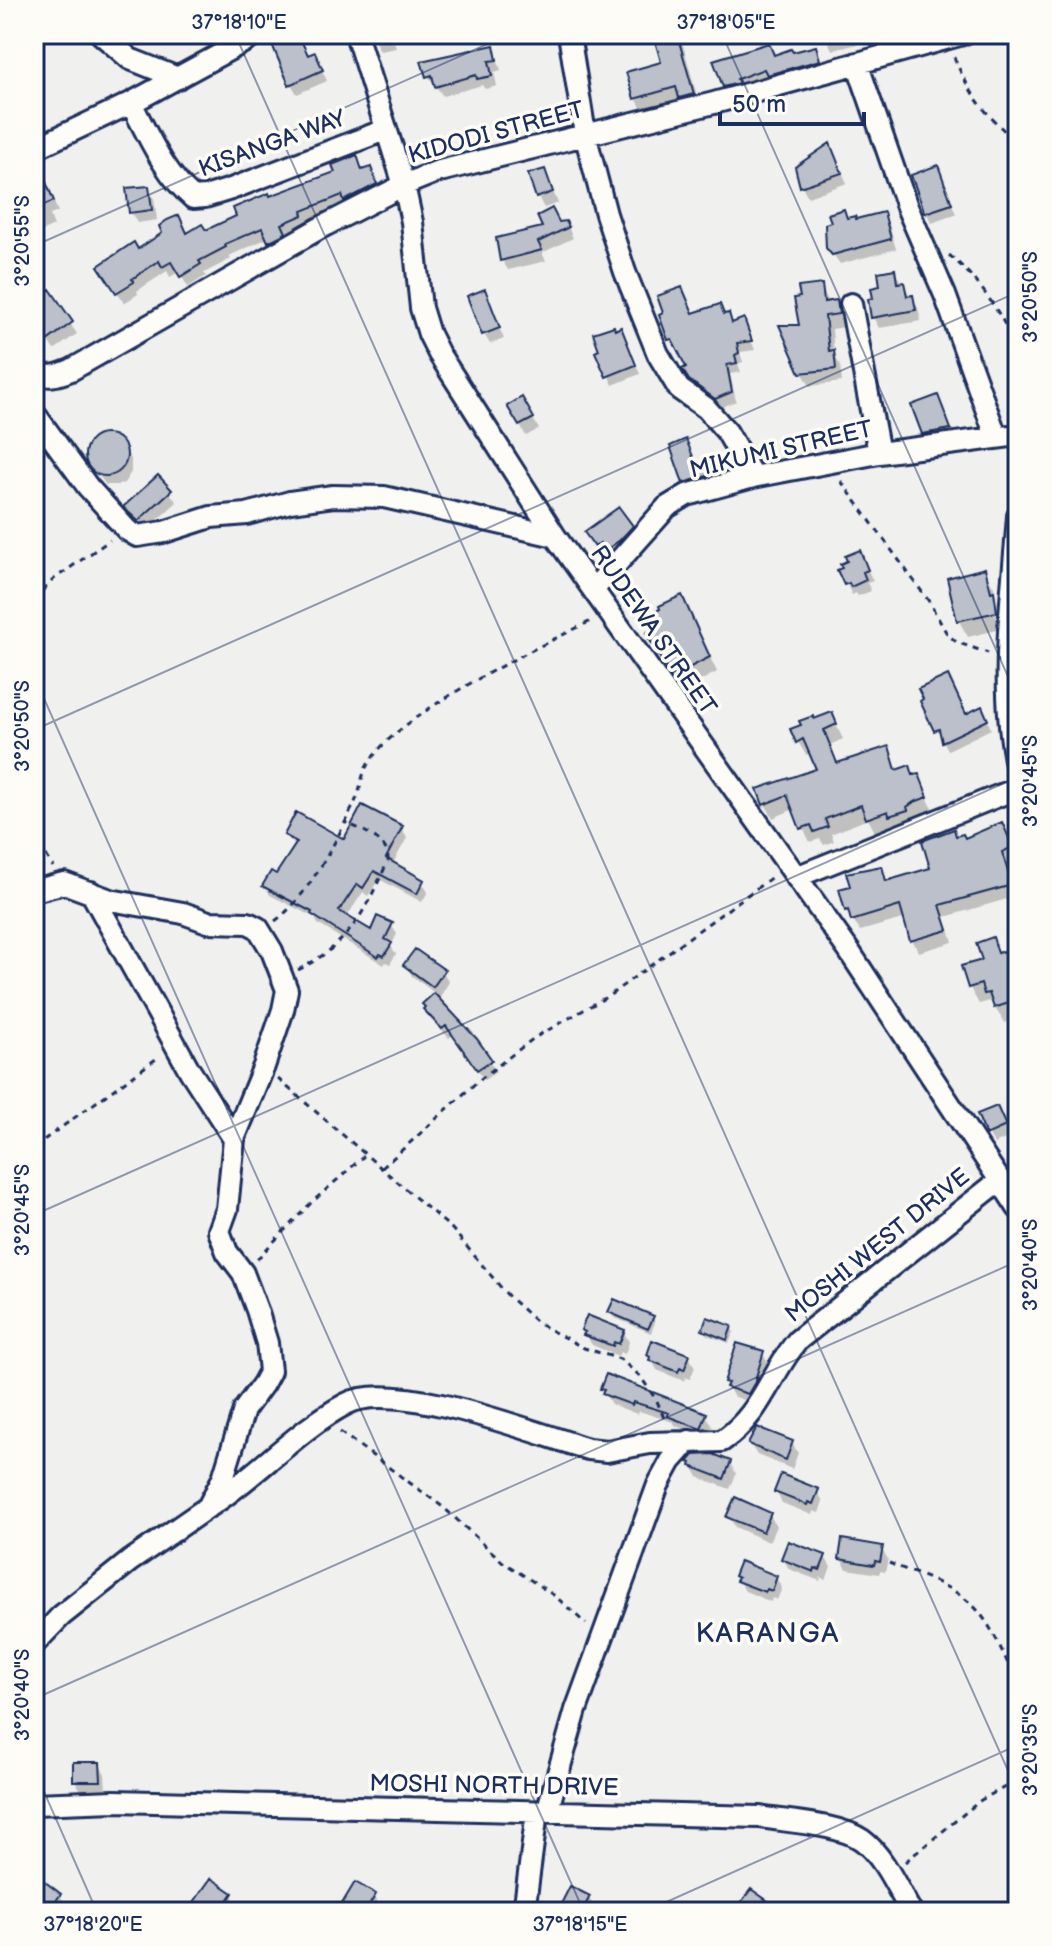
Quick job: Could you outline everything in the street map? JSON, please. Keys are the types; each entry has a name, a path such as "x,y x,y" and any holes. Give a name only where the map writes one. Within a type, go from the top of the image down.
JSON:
{"street":[{"path":"101,34 130,59 151,70 178,78"},
{"path":"34,149 131,103 258,34"},
{"name":"RUDEWA STREET","path":"356,34 404,185 412,222 421,308 429,334 490,437 555,536 849,951 1018,1208"},
{"path":"569,34 585,134 625,272 658,354 679,389 706,408 727,432 753,477"},
{"name":"KIDODI STREET","path":"34,370 54,376 71,370 232,276 404,185 486,158 714,103 857,63 891,43 955,36"},
{"path":"857,63 886,152 945,295 996,436"},
{"name":"KISANGA WAY","path":"131,103 159,157 182,189 193,198 231,189 385,130"},
{"path":"851,304 879,453"},
{"path":"34,413 88,487 127,530 137,536 211,517 247,514 290,502 333,496 384,497 555,536"},
{"name":"MIKUMI STREET","path":"594,589 667,507 687,495 753,477 879,453 1018,435"},
{"path":"1018,516 1008,658 1008,705 1018,774"},
{"path":"792,871 1018,788"},
{"path":"34,891 64,883 110,900 183,913 208,922 248,923 258,928 272,951 287,990 264,1066 234,1139 227,1209 219,1231 227,1252 243,1273 267,1343 270,1371 244,1410 223,1478 208,1507"},
{"path":"91,892 176,1044 234,1139"},
{"name":"MOSHI WEST DRIVE","path":"34,1644 61,1616 130,1561 236,1489 319,1420 350,1402 388,1396 442,1405 588,1449 607,1451 681,1441 722,1441 766,1394 780,1362 798,1340 999,1181"},
{"path":"524,1912 542,1812 576,1710 658,1485 681,1441"},
{"name":"MOSHI NORTH DRIVE","path":"34,1804 115,1801 760,1817 830,1829 863,1841 877,1856 911,1912"}],"path":[{"path":"955,36 975,101 989,118 1018,142"},
{"path":"920,237 966,268 989,299 1018,352"},
{"path":"828,463 928,600 946,632 956,642 969,648 1008,658"},
{"path":"34,599 86,554 127,530"},
{"path":"258,928 288,912 304,892 345,822 367,765 406,724 515,658 609,613"},
{"path":"283,977 332,951 354,927 388,861 388,852 380,840 345,822"},
{"path":"34,834 64,883"},
{"path":"381,1169 478,1081 534,1038 610,995 792,871"},
{"path":"34,1147 176,1044"},
{"path":"264,1066 452,1229 509,1297 539,1324 584,1348 620,1359 640,1376 681,1441"},
{"path":"243,1273 310,1204 365,1156"},
{"path":"319,1420 351,1438 432,1498 503,1562 555,1596 603,1639"},
{"path":"889,1563 949,1589 971,1603 985,1620 1018,1684"},
{"path":"889,1876 981,1800 1018,1780"}],"building":[{"path":"298,34 308,55 315,52 323,70 289,85 271,42"},
{"path":"653,34 677,34 694,94 679,98 676,87 634,99 626,72 661,62"},
{"path":"769,43 774,55 816,46 820,60 767,75 764,69 737,79 739,83 723,87 713,60"},
{"path":"494,45 497,60 489,61 492,76 477,79 476,75 435,87 432,75 426,77 421,61"},
{"path":"830,143 842,173 800,187 795,167"},
{"path":"357,155 362,170 371,167 377,184 344,201 342,195 302,211 303,215 282,224 286,233 268,242 262,228 225,244 226,247 199,261 201,264 180,277 171,262 162,267 159,261 116,293 98,266 134,242 138,249 162,233 159,226 167,220 179,215 187,233 202,224 206,230 236,216 233,208 335,172 332,165"},
{"path":"37,161 54,201 38,208 34,200 34,162"},
{"path":"938,165 952,204 925,213 911,175"},
{"path":"545,169 553,192 536,198 528,174"},
{"path":"149,186 152,210 129,213 126,188"},
{"path":"552,208 559,222 566,221 569,227 538,242 542,250 500,261 496,238 542,227 537,216"},
{"path":"844,209 847,218 855,216 856,219 884,212 891,239 832,255 826,248 825,224 831,222 828,214"},
{"path":"895,269 897,283 904,282 907,296 913,295 916,310 871,318 868,299 873,298 871,288 880,286 878,272"},
{"path":"822,284 824,302 837,300 839,314 825,316 829,351 834,350 836,369 800,373 779,325 799,325 794,298 800,297 798,287"},
{"path":"682,287 693,313 720,304 724,314 729,313 732,323 744,318 752,341 737,343 737,363 727,365 732,392 715,399 689,380 682,369 686,367 672,339 668,340 659,315 663,313 657,296"},
{"path":"50,289 73,322 47,341 34,323 34,300"},
{"path":"485,289 500,328 482,335 467,296"},
{"path":"614,326 615,330 621,327 636,365 606,377 595,352 599,350 593,333"},
{"path":"938,395 951,429 922,434 911,405"},
{"path":"522,397 534,418 519,426 507,406"},
{"path":"106,434 121,440 127,455 121,470 106,476 91,470 85,455 91,440"},
{"path":"686,439 696,464 708,459 714,474 683,483 670,446"},
{"path":"158,475 172,490 138,521 123,507"},
{"path":"619,507 633,526 606,550 600,543 595,547 584,532"},
{"path":"860,550 868,570 863,572 866,580 851,587 849,583 844,585 837,570 842,568 840,564 847,561 845,556"},
{"path":"985,568 991,592 994,591 997,612 957,621 947,578"},
{"path":"682,595 710,657 671,677 646,633 651,630 645,617"},
{"path":"948,675 966,714 982,706 988,720 942,742 939,729 934,731 920,701 923,699 918,689"},
{"path":"832,712 837,724 824,730 837,763 889,746 896,770 910,765 913,775 919,774 928,797 914,802 907,807 908,810 889,816 888,811 866,819 861,805 825,819 828,827 814,832 811,825 800,829 787,795 763,805 757,789 816,769 803,739 796,743 790,729 801,725 799,721"},
{"path":"362,805 403,826 386,858 424,880 417,894 374,871 363,888 357,884 339,911 371,930 377,916 393,923 385,939 392,943 384,956 380,954 378,957 312,912 262,886 271,871 276,874 297,842 284,835 296,812 344,839"},
{"path":"1002,822 1013,847 1002,852 1012,885 940,905 948,930 910,941 900,906 851,921 839,889 850,886 846,873 882,866 886,881 930,868 922,841 954,829 956,836 963,834 965,838"},
{"path":"993,937 998,953 1004,951 1012,961 1018,959 1018,1000 994,1008 989,993 984,994 981,984 968,988 961,966 982,960 976,943"},
{"path":"415,949 445,970 433,987 403,965"},
{"path":"434,993 477,1039 492,1060 477,1070 446,1026 442,1029 423,1009 422,1004"},
{"path":"997,1106 1006,1126 986,1135 977,1114"},
{"path":"614,1299 654,1316 648,1329 608,1312"},
{"path":"587,1315 625,1330 619,1344 614,1342 613,1346 583,1335 585,1332 581,1330"},
{"path":"707,1317 732,1326 727,1340 702,1330"},
{"path":"652,1340 690,1355 684,1370 680,1368 678,1372 649,1360 647,1355"},
{"path":"737,1343 764,1351 758,1377 748,1394 726,1387 728,1383 724,1382"},
{"path":"606,1374 707,1413 701,1429 667,1416 669,1413 602,1394 604,1390 600,1389"},
{"path":"757,1427 793,1441 786,1460 748,1444"},
{"path":"713,1454 731,1461 724,1479 690,1466 688,1462 694,1455"},
{"path":"781,1474 819,1489 813,1504 808,1502 807,1505 774,1492"},
{"path":"735,1497 771,1513 763,1532 726,1517"},
{"path":"842,1539 883,1546 880,1562 875,1561 874,1565 839,1559"},
{"path":"788,1541 826,1555 820,1570 815,1568 814,1572 781,1559"},
{"path":"740,1561 777,1576 772,1591 767,1589 765,1592 736,1581 738,1578 734,1576"},
{"path":"73,1762 100,1762 101,1781 73,1781"},
{"path":"40,1878 61,1894 47,1912 34,1912 34,1887"},
{"path":"211,1878 233,1893 220,1912 187,1912"},
{"path":"355,1882 376,1894 365,1912 337,1912"},
{"path":"570,1886 590,1896 582,1912 557,1912"},
{"path":"751,1889 768,1901 760,1912 734,1912"}],"district":[{"name":"KARANGA","path":"768,1632"}]}
